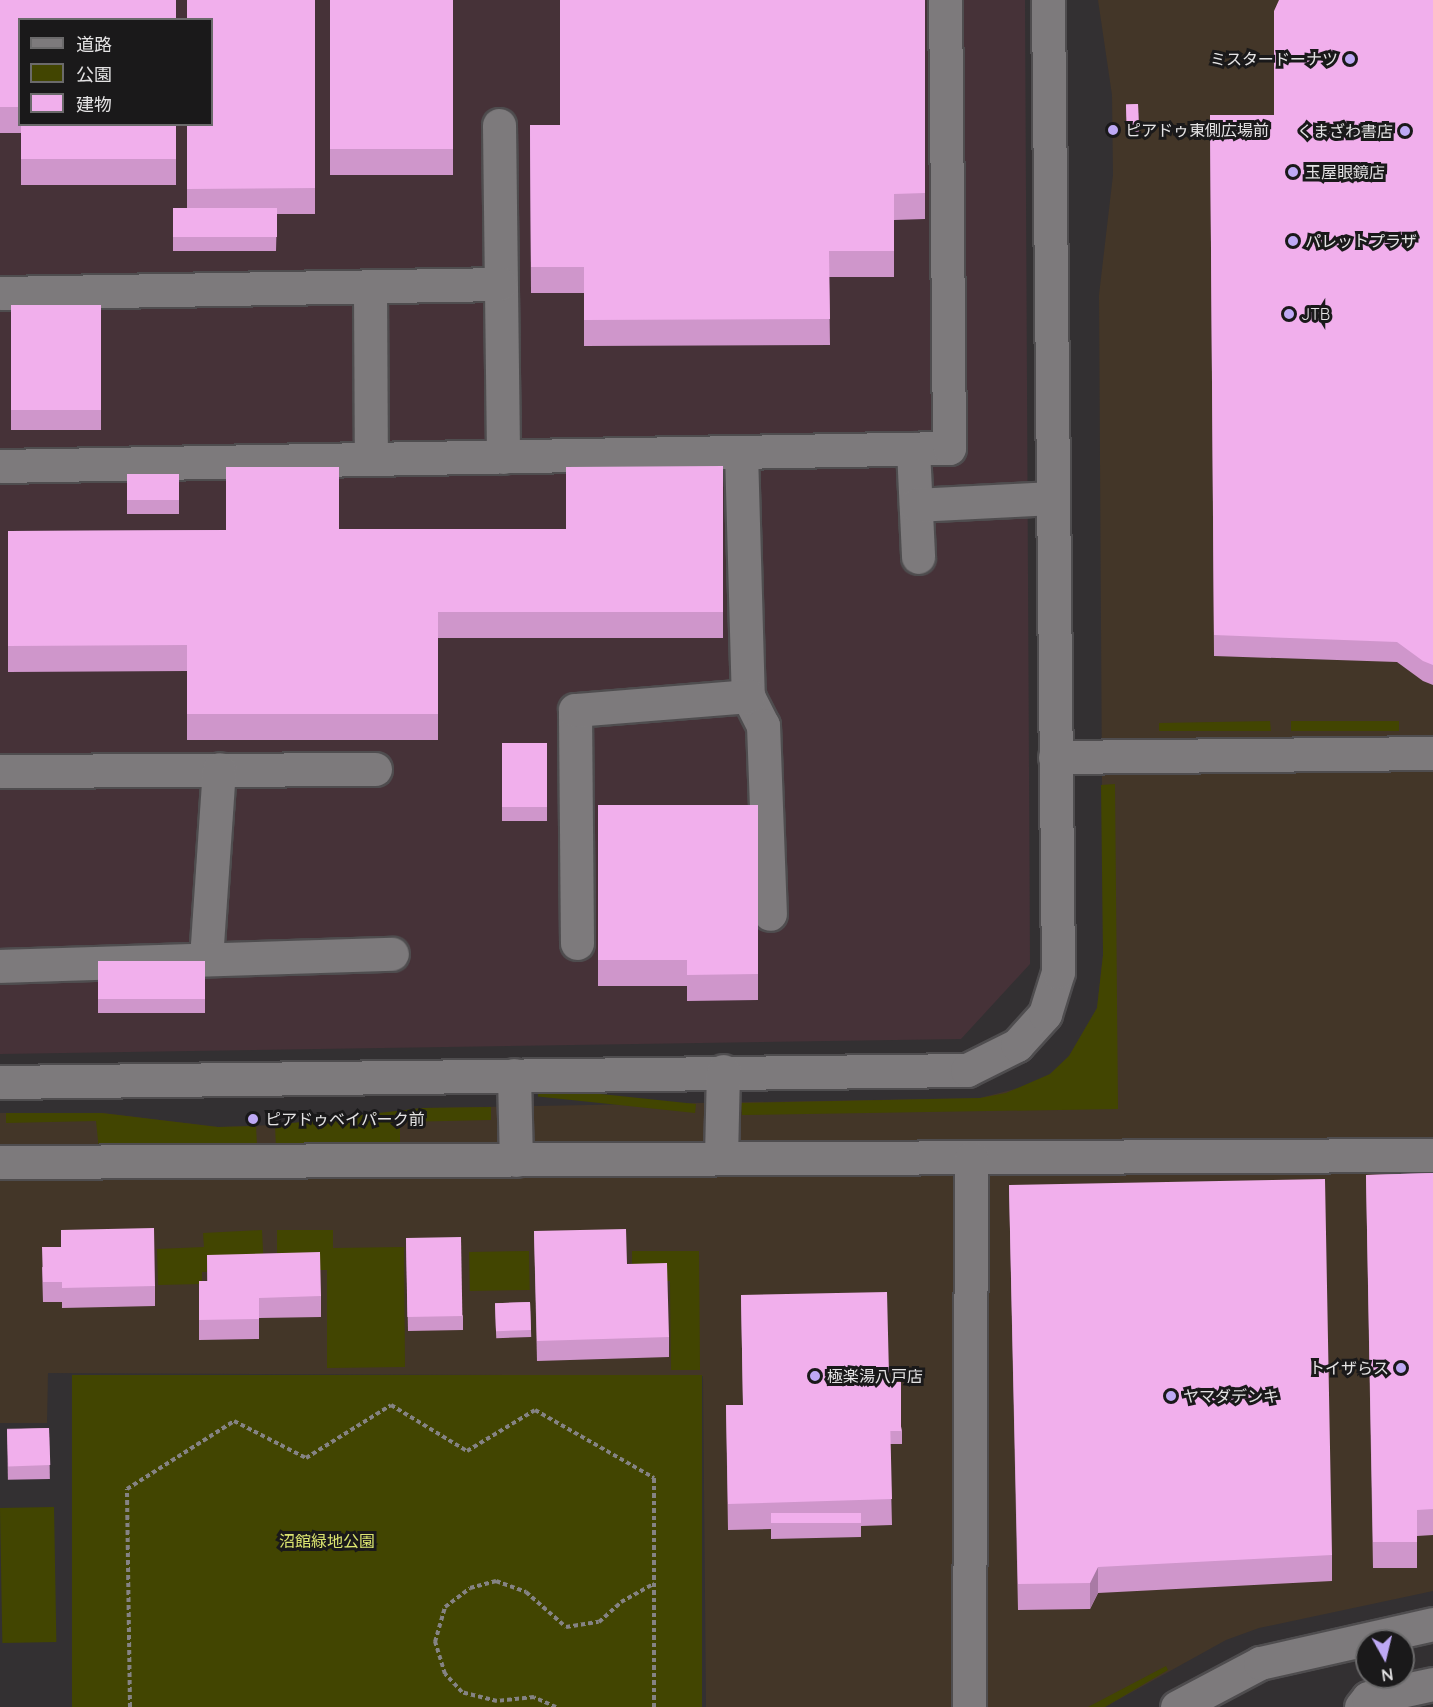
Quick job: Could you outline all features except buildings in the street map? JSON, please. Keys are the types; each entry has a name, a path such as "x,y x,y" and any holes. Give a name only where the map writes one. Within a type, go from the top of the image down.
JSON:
{"street":[{"path":"0,466 949,448 945,0"},
{"path":"0,1082 723,1071 967,1070 1017,1045 1045,1014 1058,972 1048,0"},
{"path":"499,125 503,457"},
{"path":"0,293 500,284"},
{"path":"370,286 371,459"},
{"path":"913,449 918,557"},
{"path":"741,452 748,696 763,725 770,914"},
{"path":"916,505 1052,498"},
{"path":"577,943 575,710 748,696"},
{"path":"1055,757 1433,753"},
{"path":"206,960 219,769"},
{"path":"0,771 375,769"},
{"path":"0,966 392,954"},
{"path":"721,1158 723,1071"},
{"path":"514,1075 516,1160"},
{"path":"0,1162 1433,1155"},
{"path":"969,1707 971,1158"},
{"path":"1177,1707 1260,1663 1433,1624"},
{"path":"1361,1707 1368,1698 1433,1684"}],"path":[{"path":"130,1707 128,1489 234,1421 306,1458 391,1405 467,1451 535,1410 654,1478 654,1707"},
{"path":"556,1707 534,1698 497,1701 462,1692 445,1674 435,1642 445,1607 470,1588 496,1581 526,1592 566,1627 599,1622 621,1602 654,1584"}],"shaded area":[{"path":"0,0 1025,0 1030,964 961,1039 0,1054"},
{"path":"1098,0 1433,0 1433,1591 1259,1628 1226,1640 1105,1707 706,1707 703,1376 48,1373 47,1423 0,1423 0,1113 102,1113 218,1127 301,1124 422,1108 980,1098 1027,1086 1050,1074 1069,1056 1097,1008 1103,955 1099,295 1113,175 1112,95"}],"green space":[{"path":"1270,721 1271,731 1159,731 1159,723"},
{"path":"1291,721 1399,721 1399,731 1291,731"},
{"path":"1115,784 1118,1109 742,1115 741,1103 980,1098 1006,1093 1050,1074 1069,1056 1097,1008 1103,955 1101,785"},
{"path":"539,1087 696,1104 695,1113 538,1096"},
{"path":"491,1107 491,1120 400,1122 400,1146 276,1148 275,1125 422,1108"},
{"path":"6,1113 102,1113 218,1127 256,1126 257,1146 99,1150 96,1121 6,1123"},
{"path":"262,1230 264,1270 202,1272 202,1284 158,1285 157,1249 204,1247 203,1233"},
{"path":"277,1230 333,1230 333,1248 404,1247 405,1367 327,1368 327,1270 277,1270"},
{"path":"529,1251 530,1290 470,1291 469,1252"},
{"path":"632,1251 699,1251 700,1370 671,1370 670,1281 632,1281"},
{"name":"沼館緑地公園","path":"72,1375 702,1375 702,1707 72,1707"},
{"path":"54,1507 56,1642 2,1643 0,1508"},
{"path":"1166,1666 1168,1670 1105,1707 1088,1707"}],"place":[{"name":"ミスタードーナツ","path":"1350,59"},
{"name":"ピアドゥ東側広場前","path":"1113,130"},
{"name":"くまざわ書店","path":"1405,131"},
{"name":"玉屋眼鏡店","path":"1293,172"},
{"name":"パレットプラザ","path":"1293,241"},
{"name":"JTB","path":"1289,314"},
{"name":"ピアドゥベイパーク前","path":"253,1119"},
{"name":"トイザらス","path":"1401,1368"},
{"name":"極楽湯八戸店","path":"815,1376"},
{"name":"ヤマダデンキ","path":"1171,1396"}]}
